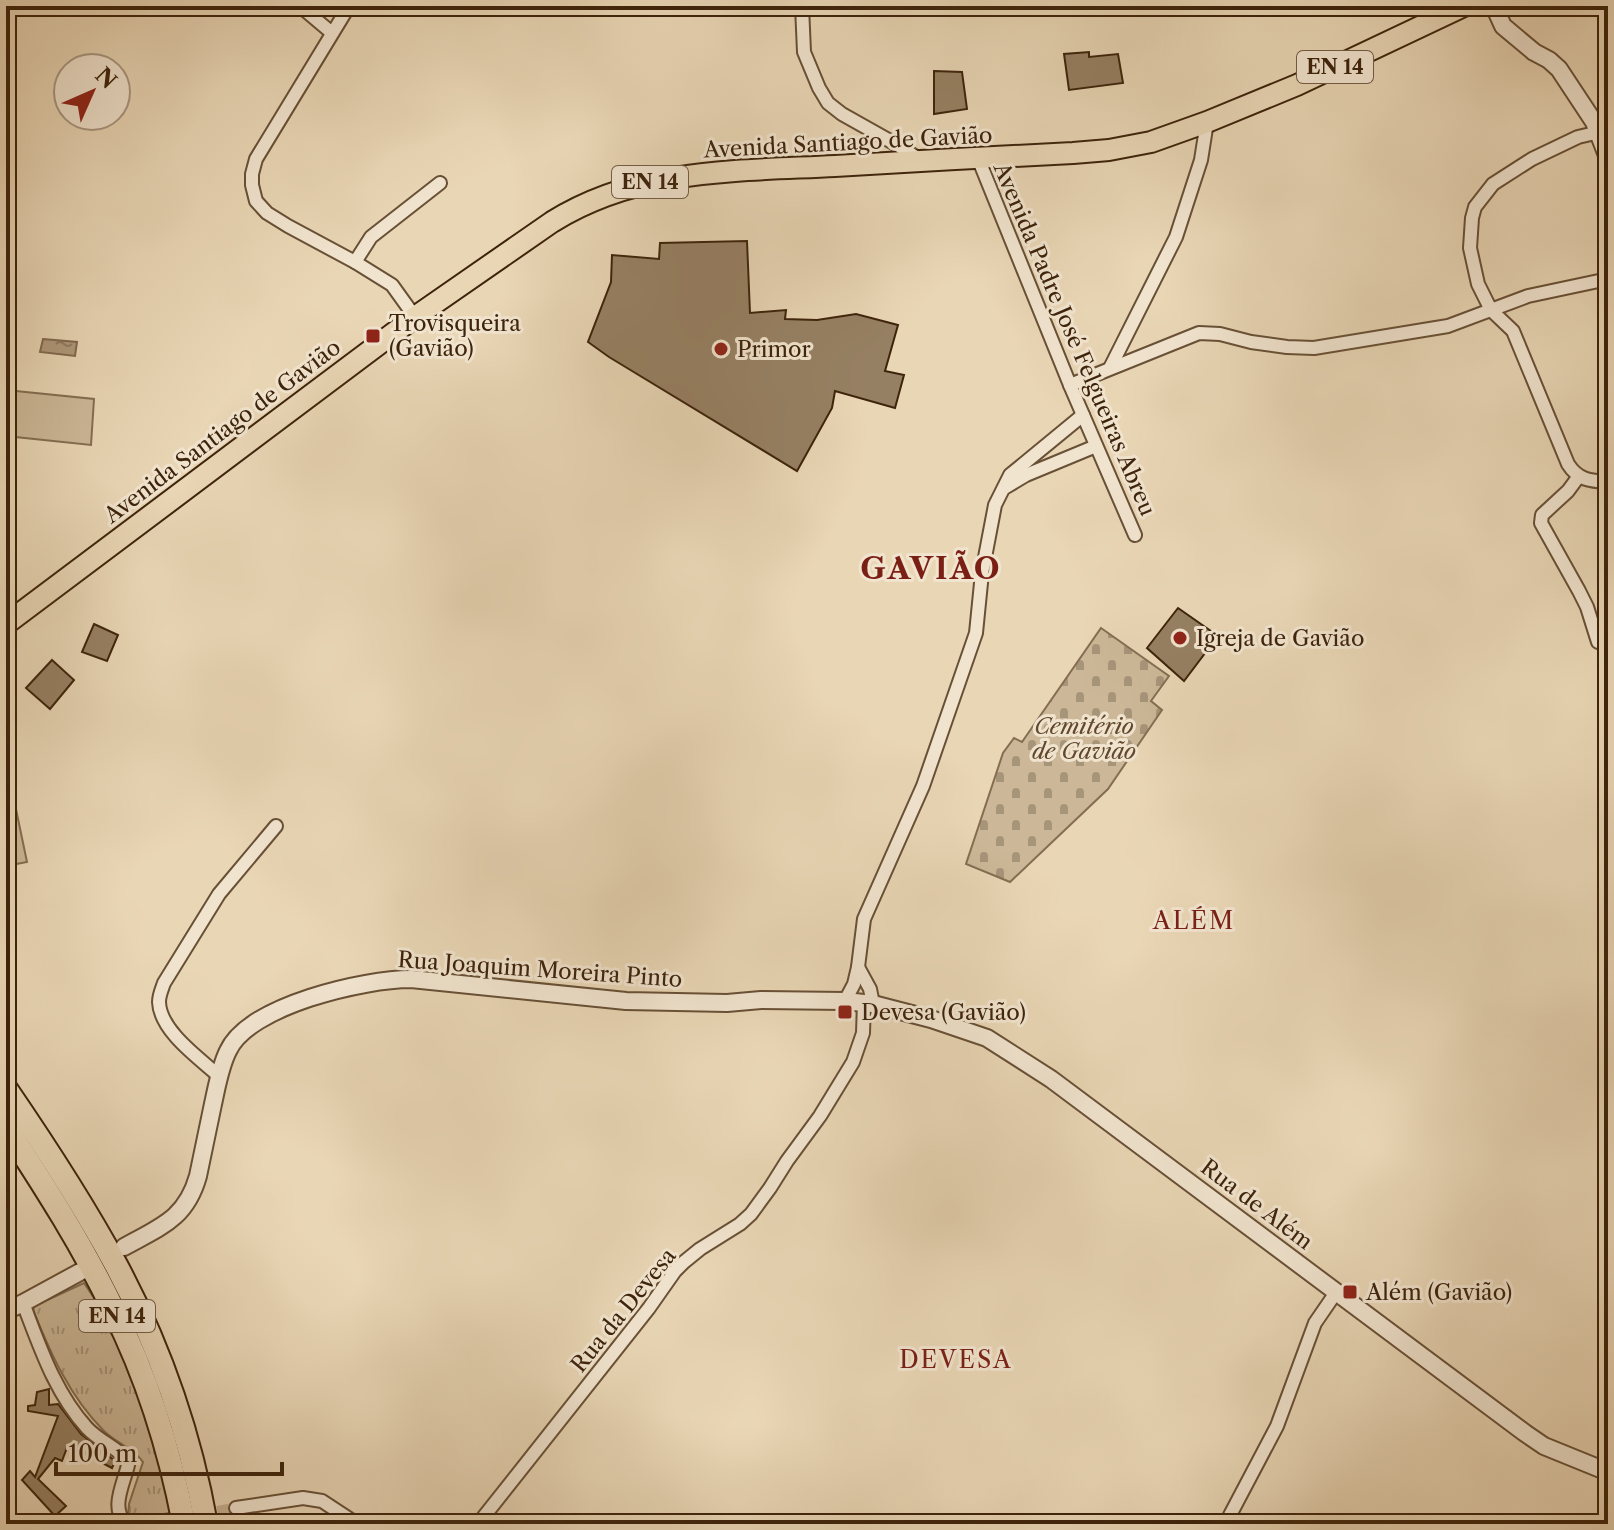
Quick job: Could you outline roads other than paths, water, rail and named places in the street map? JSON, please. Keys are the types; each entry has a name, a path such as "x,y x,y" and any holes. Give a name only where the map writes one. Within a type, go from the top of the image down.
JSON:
{"highway":[{"name":"EN 14","path":"6,1089 91,1221 140,1316 181,1423 206,1524"},
{"name":"EN 14","path":"6,1127 79,1244 127,1338 160,1429 184,1524"}],"main road":[{"name":"Avenida Santiago de Gavião","path":"7,623 415,317 572,209 626,187 674,176 1109,150 1151,142 1297,85 1461,7"}],"street":[{"path":"300,6 332,33"},
{"path":"349,6 256,159 252,185 256,201 267,213 392,285 415,317"},
{"path":"802,6 804,52 828,103 922,161"},
{"path":"1494,6 1503,26 1559,69 1594,122 1604,131 1608,158"},
{"path":"1110,368 1176,237 1201,160 1207,122"},
{"path":"1604,131 1578,137 1532,159 1493,184 1475,207 1470,248 1478,284 1491,310 1513,331 1568,464 1586,480 1608,482"},
{"name":"Avenida Padre José Felgueiras Abreu","path":"978,158 1135,535"},
{"path":"355,262 371,237 440,183"},
{"path":"1070,385 1199,333 1314,348 1448,326 1528,296 1608,279"},
{"path":"845,1001 858,967 864,919 923,786 976,633 982,573 1000,491 1010,475 1083,415"},
{"path":"1000,491 1026,475 1096,446"},
{"path":"1579,476 1542,515 1541,523 1587,607 1598,642"},
{"path":"219,1076 168,1026 159,998 164,983 219,894 276,826"},
{"path":"858,967 870,989 868,1003"},
{"name":"Rua Joaquim Moreira Pinto","path":"124,1247 164,1224 188,1202 198,1176 227,1051 251,1025 279,1009 374,982 411,979 626,1001 868,1003"},
{"name":"Rua de Além","path":"868,1003 964,1029 1006,1049 1051,1079 1544,1446 1608,1472"},
{"name":"Rua da Devesa","path":"478,1524 675,1271 692,1255 734,1229 751,1214 820,1116 853,1062 863,1033 868,1003"},
{"path":"6,1311 80,1272"},
{"path":"1228,1519 1277,1426 1315,1323 1337,1291"},
{"path":"23,1303 48,1369 70,1405 87,1428 127,1459 118,1505 119,1517 127,1524"},
{"path":"236,1508 303,1498 322,1501 357,1524"},
{"path":"161,1524 169,1523"}],"water":[{"path":"43,339 77,342 75,356 40,352"}],"tunnel":[{"path":"200,1516 236,1508"}],"place":[{"name":"Trovisqueira (Gavião)","path":"373,336"},
{"name":"Primor","path":"721,349"},
{"name":"Igreja de Gavião","path":"1180,638"},
{"name":"Devesa (Gavião)","path":"845,1012"},
{"name":"Além (Gavião)","path":"1350,1292"}],"district":[{"name":"GAVIÃO","path":"931,569"},
{"name":"ALÉM","path":"1194,921"},
{"name":"DEVESA","path":"956,1360"}],"park label":[{"name":"Cemitério de Gavião","path":"1084,738"}]}
